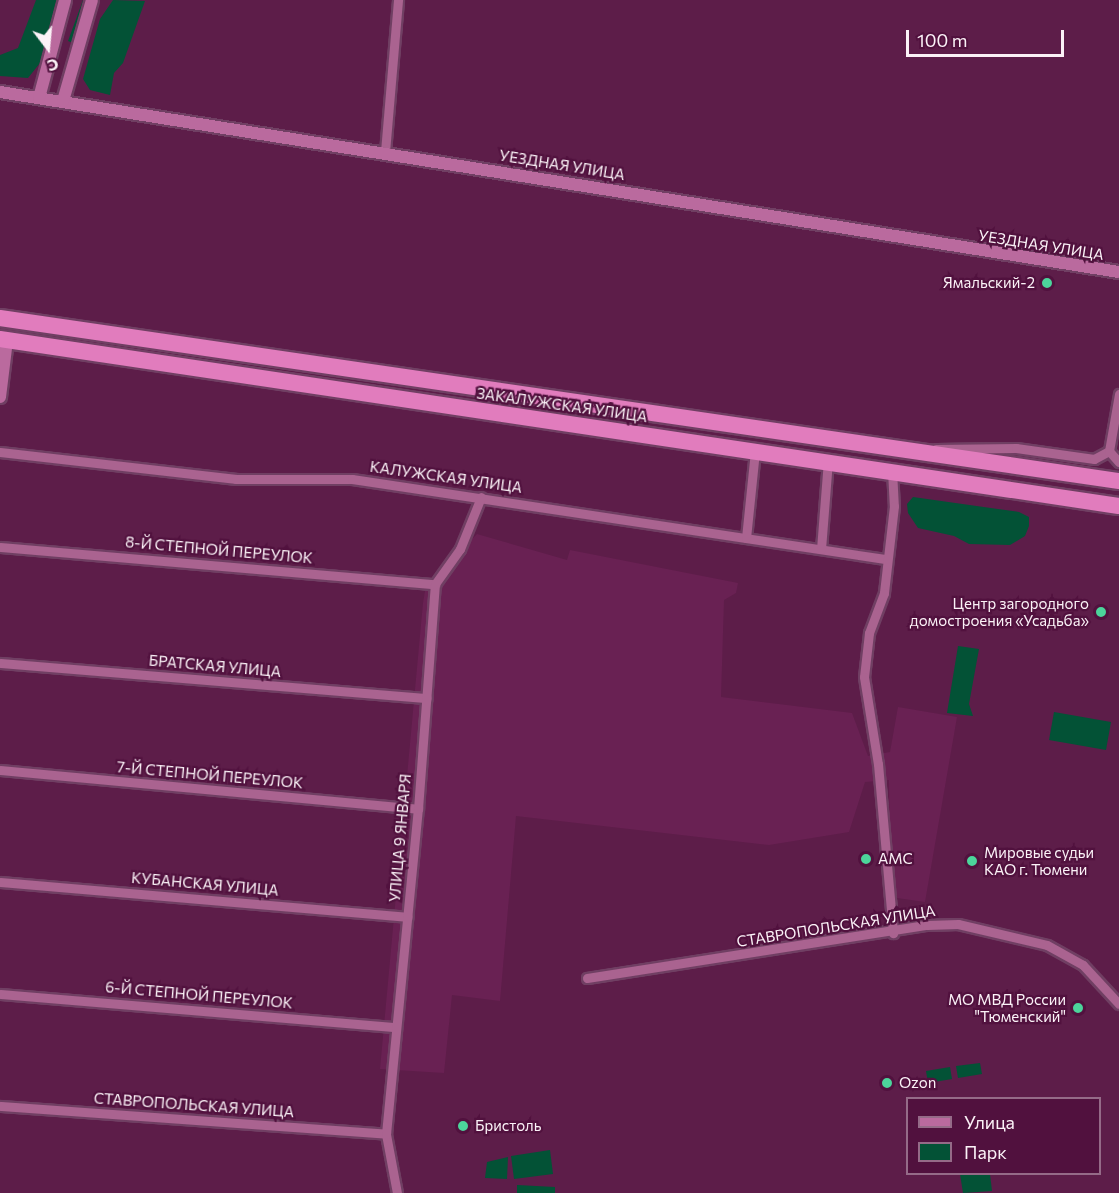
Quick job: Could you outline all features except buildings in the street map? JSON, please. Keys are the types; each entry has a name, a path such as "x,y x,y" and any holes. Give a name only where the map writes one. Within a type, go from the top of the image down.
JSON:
{"highway":[{"path":"0,318 1119,481"},
{"name":"ЗАКАЛУЖСКАЯ УЛИЦА","path":"4,340 755,452 892,470 1119,506"}],"street":[{"path":"39,98 65,0"},
{"path":"63,101 92,0"},
{"path":"385,152 398,0"},
{"name":"УЕЗДНАЯ УЛИЦА","path":"0,92 385,152 1119,272"},
{"path":"0,397 4,340"},
{"path":"1119,394 1110,451 1119,462"},
{"path":"911,452 963,446 1094,459 1110,451"},
{"name":"КАЛУЖСКАЯ УЛИЦА","path":"0,452 236,479 352,479 885,559"},
{"path":"746,538 755,452"},
{"path":"821,549 828,462"},
{"path":"892,470 894,506 885,559 884,593 869,633 864,677 878,764 894,933"},
{"path":"435,584 460,549 482,497"},
{"name":"8-Й СТЕПНОЙ ПЕРЕУЛОК","path":"0,547 435,584"},
{"name":"УЛИЦА 9 ЯНВАРЯ","path":"397,1193 386,1134 418,809 435,584"},
{"name":"БРАТСКАЯ УЛИЦА","path":"0,663 427,698"},
{"name":"7-Й СТЕПНОЙ ПЕРЕУЛОК","path":"0,770 418,809"},
{"name":"КУБАНСКАЯ УЛИЦА","path":"0,882 408,917"},
{"name":"СТАВРОПОЛЬСКАЯ УЛИЦА","path":"587,978 894,933 927,925 979,927 1047,945 1083,965 1119,1004"},
{"name":"6-Й СТЕПНОЙ ПЕРЕУЛОК","path":"0,994 395,1027"},
{"name":"СТАВРОПОЛЬСКАЯ УЛИЦА","path":"0,1106 386,1134"}],"shaded area":[{"path":"477,534 567,560 570,550 738,583 736,593 724,600 721,697 852,713 868,756 890,752 898,707 957,717 925,902 890,897 889,780 865,782 849,832 769,845 516,816 500,1001 452,995 444,1073 380,1069 426,585"}],"green space":[{"path":"36,0 60,0 44,58 28,78 0,76 0,55 18,48"},
{"path":"83,0 87,0 73,43 68,41"},
{"path":"113,0 145,1 123,63 114,73 110,95 90,90 83,79 100,19"},
{"path":"913,497 1019,512 1029,517 1029,526 1025,536 1010,545 969,544 954,536 918,528 908,513 907,504"},
{"path":"958,646 979,649 969,704 973,716 947,713"},
{"path":"1054,712 1111,722 1106,750 1049,740"},
{"path":"980,1063 982,1074 958,1078 956,1066"},
{"path":"950,1067 952,1079 928,1083 926,1071"},
{"path":"550,1150 553,1174 514,1179 511,1156"},
{"path":"508,1157 507,1179 485,1178 487,1162"},
{"path":"960,1175 990,1175 992,1191 963,1193"},
{"path":"517,1185 555,1187 555,1193 517,1193"}],"place":[{"name":"Ямальский-2","path":"1047,283"},
{"name":"Центр загородного домостроения «Усадьба»","path":"1101,612"},
{"name":"АМС","path":"866,859"},
{"name":"Мировые судьи КАО г. Тюмени","path":"972,861"},
{"name":"МО МВД России \"Тюменский\"","path":"1078,1008"},
{"name":"Ozon","path":"887,1083"},
{"name":"Бристоль","path":"463,1126"}]}
